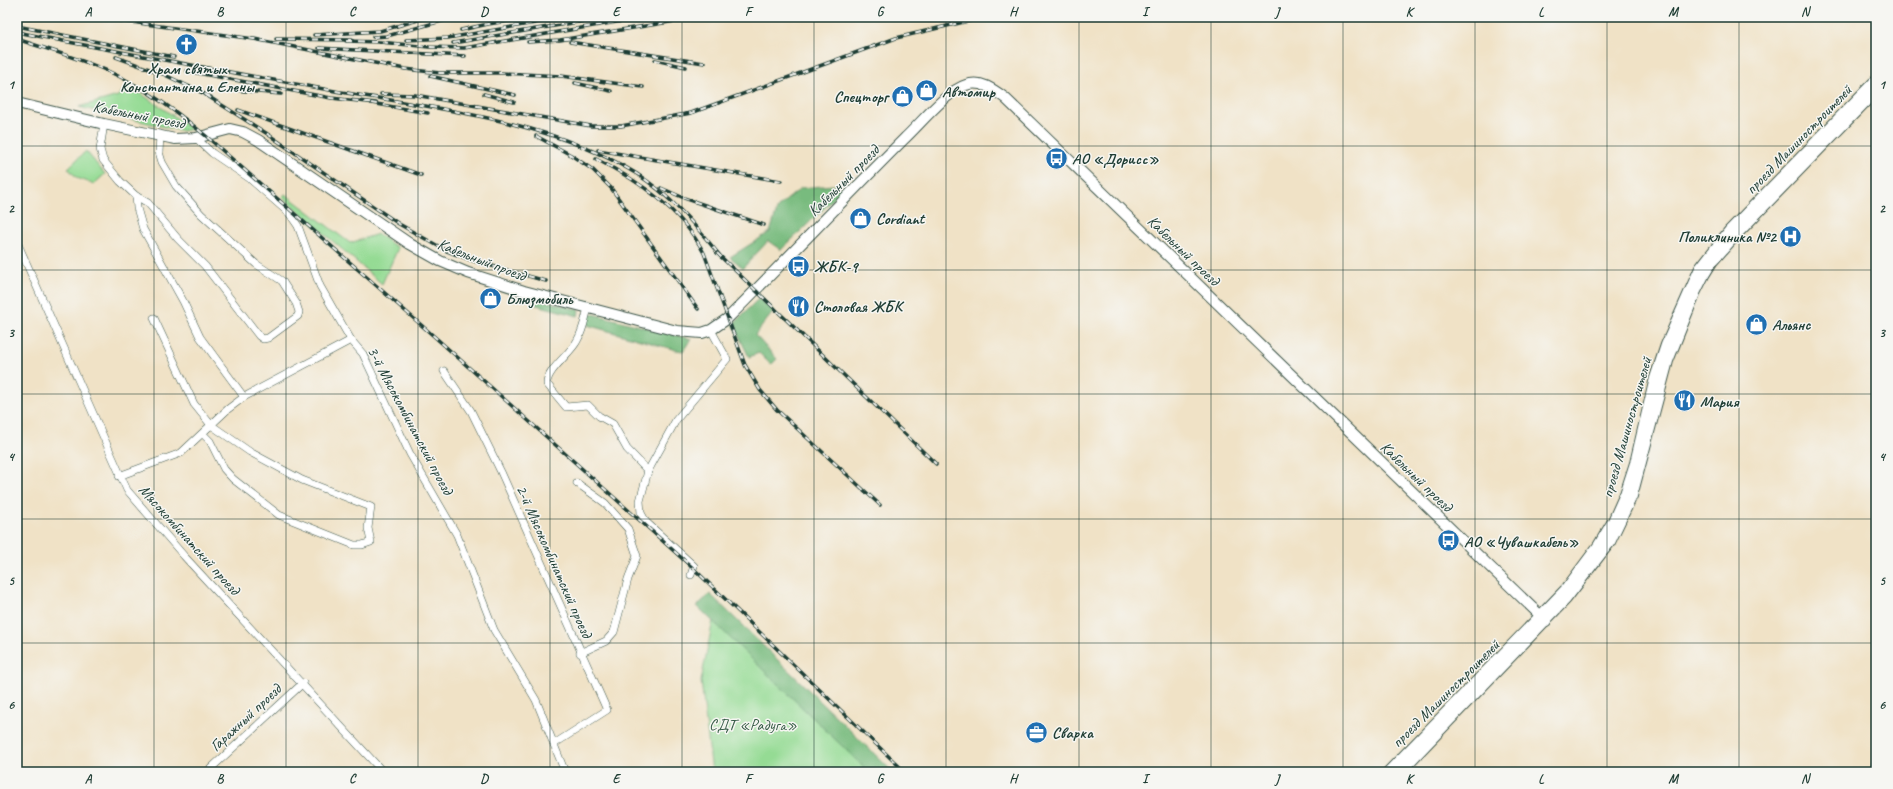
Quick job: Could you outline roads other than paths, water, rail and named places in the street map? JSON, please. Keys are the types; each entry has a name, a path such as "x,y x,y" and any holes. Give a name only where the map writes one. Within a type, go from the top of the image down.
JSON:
{"street":[{"name":"проезд Машиностроителей","path":"1388,772 1543,619 1566,599 1610,542 1622,511 1637,482 1668,361 1690,305 1704,275 1712,262 1829,135 1876,80"},
{"name":"Кабельный проезд","path":"17,103 104,124 180,139 196,138 230,129 243,132 258,140 410,244 440,261 492,281 588,308 677,331 702,333 711,330 727,319 950,94 966,85 979,84 986,86 1005,98 1543,619"},
{"name":"проезд Машиностроителей","path":"1829,135 1876,91"},
{"path":"104,124 100,154 120,181 136,196 148,203 178,239 205,266 259,336 263,339 268,338 298,316 296,303 282,281 256,264 201,214 176,186 162,162 159,152 160,136"},
{"name":"3-й Мясокомбинатский проезд","path":"196,138 212,153 249,178 289,213 298,226 320,286 351,340 363,354 410,454 457,535 494,630 536,700 565,772"},
{"path":"136,196 137,208 143,229 183,300 200,337 244,397"},
{"name":"Мясокомбинатский проезд","path":"17,242 119,476 127,490 138,504 383,772"},
{"path":"588,308 582,332 577,342 548,376 547,384 566,407 588,405 599,416 613,424 627,449 648,471"},
{"path":"154,318 194,404 211,425 250,452 302,480 371,506 368,528 371,542 362,545 354,545 279,515 232,479 224,470 210,442 203,434"},
{"path":"691,575 694,566 651,528 641,513 640,501 648,471 676,420 727,359 711,330"},
{"path":"119,476 181,453 244,397 351,340"},
{"name":"2-й Мясокомбинатский проезд","path":"444,371 471,411 498,466 580,653 607,710 554,744"},
{"path":"577,483 605,502 628,529 637,556 628,579 614,632 606,641 580,653"},
{"name":"проезд Машиностроителей","path":"1400,772 1543,619"},
{"name":"Гаражный проезд","path":"207,772 303,683"}],"railway":[{"path":"95,17 254,39 405,69 440,73 501,73 561,76 643,87"},
{"path":"314,35 380,31 428,17"},
{"path":"373,37 387,36 456,17"},
{"path":"461,30 488,24 536,17"},
{"path":"406,40 448,38 570,17"},
{"path":"453,43 608,17"},
{"path":"346,41 464,48 646,17"},
{"path":"528,42 560,40 700,17"},
{"path":"381,94 415,95 591,126 621,126 691,113 896,38 985,17"},
{"path":"17,26 174,57"},
{"path":"17,32 256,77 451,110 529,128 567,141 603,156 649,182 693,223 721,257"},
{"path":"17,39 89,63 125,79 184,118 206,136 436,338 694,569 905,772"},
{"path":"276,39 352,40"},
{"path":"570,42 704,63"},
{"path":"319,48 465,56"},
{"path":"116,57 163,74 211,97"},
{"path":"655,60 686,67"},
{"path":"187,71 331,98 376,103"},
{"path":"430,76 515,95"},
{"path":"575,83 611,91"},
{"path":"235,90 281,94"},
{"path":"484,94 514,102"},
{"path":"206,95 266,133 399,224 447,251 474,261 546,281"},
{"path":"371,103 428,113"},
{"path":"238,110 421,175"},
{"path":"536,136 571,155 593,170 611,188 698,309"},
{"path":"598,150 781,181"},
{"path":"596,159 628,177 658,198 695,237 704,253 745,365 760,390 777,410 880,505"},
{"path":"661,188 684,198 764,225"},
{"path":"717,253 936,464"},
{"path":"1871,772 1876,752"}],"place":[{"name":"Храм святых Константина и Елены","path":"187,44"},
{"name":"Автомир","path":"926,91"},
{"name":"Спецторг","path":"903,96"},
{"name":"АО «Дорисс»","path":"1057,158"},
{"name":"Cordiant","path":"861,218"},
{"name":"Поликлиника №2","path":"1791,236"},
{"name":"ЖБК-9","path":"799,266"},
{"name":"Блюзмобиль","path":"491,298"},
{"name":"Столовая ЖБК","path":"798,306"},
{"name":"Альянс","path":"1757,324"},
{"name":"Мария","path":"1684,401"},
{"name":"АО «Чувашкабель»","path":"1448,541"},
{"name":"Сварка","path":"1036,732"}],"park label":[{"name":"СДТ «Радуга»","path":"753,724"}]}
